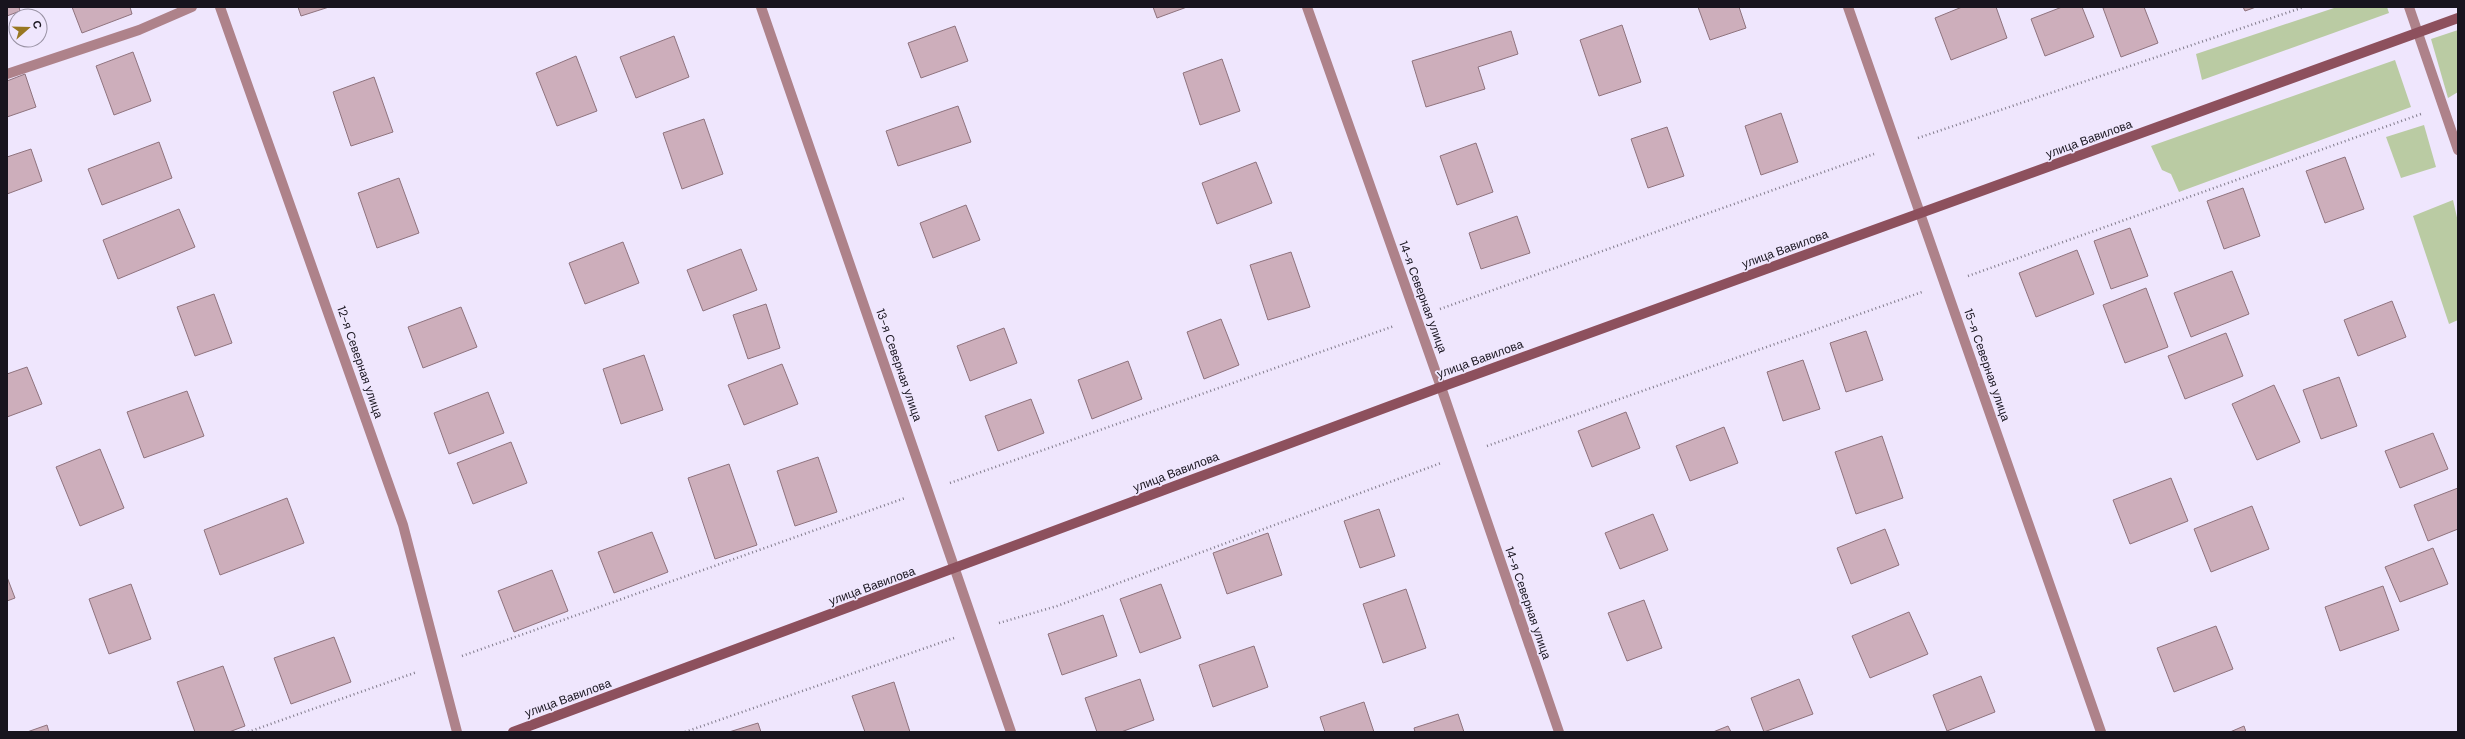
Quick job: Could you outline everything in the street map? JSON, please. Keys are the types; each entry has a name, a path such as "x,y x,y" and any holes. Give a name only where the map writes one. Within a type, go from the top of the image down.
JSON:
{"street":[{"path":"7,74 139,30 192,7"},
{"name":"12-я Северная улица","path":"220,7 403,525 457,732"},
{"name":"13-я Северная улица","path":"761,7 1011,732"},
{"name":"14-я Северная улица","path":"1307,7 1441,387 1559,732"},
{"name":"15-я Северная улица","path":"1848,7 2101,732"},
{"path":"2408,7 2458,150"},
{"name":"улица Вавилова","path":"513,732 955,569 1441,387 1920,215 2458,18"}],"path":[{"path":"248,732 1416,318 1896,146 2304,7"},
{"path":"684,732 976,630 1057,606 1463,454 2443,107"}],"green space":[{"path":"2337,7 2387,7 2389,13 2202,80 2196,54"},
{"path":"2458,30 2458,92 2448,98 2431,39"},
{"path":"2395,60 2411,107 2179,192 2171,174 2162,170 2151,146"},
{"path":"2424,125 2436,167 2401,178 2386,137"},
{"path":"2453,200 2458,222 2458,320 2449,324 2413,216"}],"building":[{"path":"7,7 19,7 8,8 7,16"},
{"path":"72,7 130,7 132,14 82,33"},
{"path":"298,7 329,7 301,16"},
{"path":"1153,7 1187,7 1157,18"},
{"path":"1698,7 1739,7 1746,28 1710,40"},
{"path":"1962,7 1996,7 2007,38 1951,60 1935,18"},
{"path":"2062,7 2082,7 2094,37 2045,56 2031,19"},
{"path":"2144,7 2158,43 2121,57 2103,8"},
{"path":"2243,7 2256,7 2245,11"},
{"path":"1622,25 1641,82 1599,96 1580,40"},
{"path":"955,26 968,61 921,78 908,43"},
{"path":"1511,31 1518,54 1478,67 1485,89 1426,107 1412,61"},
{"path":"674,36 689,77 636,98 620,57"},
{"path":"133,52 151,101 114,115 96,66"},
{"path":"576,56 597,111 557,126 536,73"},
{"path":"1222,59 1240,111 1200,125 1183,73"},
{"path":"25,74 36,107 7,117 7,81"},
{"path":"374,77 393,132 351,146 333,92"},
{"path":"958,106 971,142 898,166 886,131"},
{"path":"1781,113 1798,162 1761,175 1745,126"},
{"path":"704,119 723,174 682,189 663,133"},
{"path":"1667,127 1684,176 1648,188 1631,139"},
{"path":"159,142 172,178 102,205 88,169"},
{"path":"1476,143 1493,192 1457,205 1440,156"},
{"path":"31,149 42,181 7,194 7,157"},
{"path":"2345,157 2364,209 2325,223 2306,171"},
{"path":"1256,162 1272,203 1217,224 1202,183"},
{"path":"399,178 419,233 377,248 358,193"},
{"path":"2243,188 2260,236 2224,249 2207,201"},
{"path":"966,205 980,240 933,258 920,223"},
{"path":"179,209 195,247 118,279 103,240"},
{"path":"1517,216 1530,253 1481,269 1469,233"},
{"path":"2130,228 2148,276 2111,289 2094,241"},
{"path":"623,242 639,283 585,304 569,263"},
{"path":"741,249 757,290 703,311 687,270"},
{"path":"2077,250 2094,294 2036,317 2019,273"},
{"path":"1291,252 1310,307 1268,320 1250,265"},
{"path":"2232,271 2249,314 2191,337 2174,293"},
{"path":"2146,288 2168,347 2125,363 2103,305"},
{"path":"214,294 232,343 195,356 177,307"},
{"path":"2392,301 2406,337 2358,356 2344,320"},
{"path":"766,304 780,348 748,359 733,315"},
{"path":"461,307 477,347 423,368 408,327"},
{"path":"1221,319 1239,365 1204,379 1187,332"},
{"path":"1004,328 1017,363 970,381 957,346"},
{"path":"1866,331 1883,380 1846,392 1830,343"},
{"path":"2226,333 2243,376 2185,399 2168,356"},
{"path":"644,355 663,410 621,424 603,369"},
{"path":"1803,360 1820,409 1783,421 1767,372"},
{"path":"1128,361 1142,399 1092,419 1078,380"},
{"path":"782,364 798,404 744,425 728,385"},
{"path":"27,367 42,404 7,417 7,374"},
{"path":"2339,377 2357,426 2321,439 2303,390"},
{"path":"2274,385 2300,442 2257,460 2232,404"},
{"path":"187,391 204,436 144,458 127,412"},
{"path":"488,392 504,433 449,454 434,413"},
{"path":"1031,399 1044,433 998,451 985,416"},
{"path":"1626,412 1640,448 1592,467 1578,431"},
{"path":"1724,427 1738,463 1690,481 1676,446"},
{"path":"2433,433 2448,469 2400,488 2385,451"},
{"path":"1882,436 1903,498 1856,514 1835,452"},
{"path":"511,442 527,483 473,504 457,463"},
{"path":"100,449 124,508 80,526 56,467"},
{"path":"818,457 837,512 795,526 777,471"},
{"path":"729,464 757,545 715,559 688,478"},
{"path":"2171,478 2188,521 2130,544 2113,500"},
{"path":"2458,488 2458,529 2428,541 2414,505"},
{"path":"287,498 304,543 220,575 204,530"},
{"path":"2252,506 2269,549 2211,572 2194,529"},
{"path":"1379,509 1395,556 1360,568 1344,521"},
{"path":"1653,514 1668,550 1620,569 1605,533"},
{"path":"1885,529 1899,565 1851,584 1837,548"},
{"path":"652,532 668,572 614,593 598,552"},
{"path":"1268,533 1282,575 1227,594 1213,553"},
{"path":"2433,548 2448,584 2400,602 2385,567"},
{"path":"552,570 568,611 514,632 498,591"},
{"path":"7,577 15,598 7,601"},
{"path":"131,584 151,639 109,654 89,599"},
{"path":"1161,584 1181,638 1140,653 1120,599"},
{"path":"2383,586 2399,630 2340,651 2325,607"},
{"path":"1406,589 1426,648 1383,663 1363,604"},
{"path":"1644,600 1662,648 1627,661 1608,613"},
{"path":"1909,612 1928,654 1870,678 1852,636"},
{"path":"1103,615 1117,656 1062,675 1048,634"},
{"path":"2216,626 2233,669 2174,692 2157,648"},
{"path":"334,637 351,682 291,704 274,658"},
{"path":"1254,646 1268,687 1213,707 1199,665"},
{"path":"223,666 245,726 229,732 195,732 177,682"},
{"path":"1981,676 1995,712 1947,731 1933,695"},
{"path":"1140,679 1154,720 1121,732 1097,732 1085,698"},
{"path":"1799,679 1813,714 1764,732 1751,698"},
{"path":"894,682 910,732 865,732 852,696"},
{"path":"1364,702 1374,732 1325,732 1320,717"},
{"path":"1458,714 1464,732 1415,732 1414,728"},
{"path":"758,723 761,732 729,732"},
{"path":"47,725 49,732 27,732"},
{"path":"1728,726 1731,732 1713,732"},
{"path":"2244,726 2246,732 2230,732"}]}
